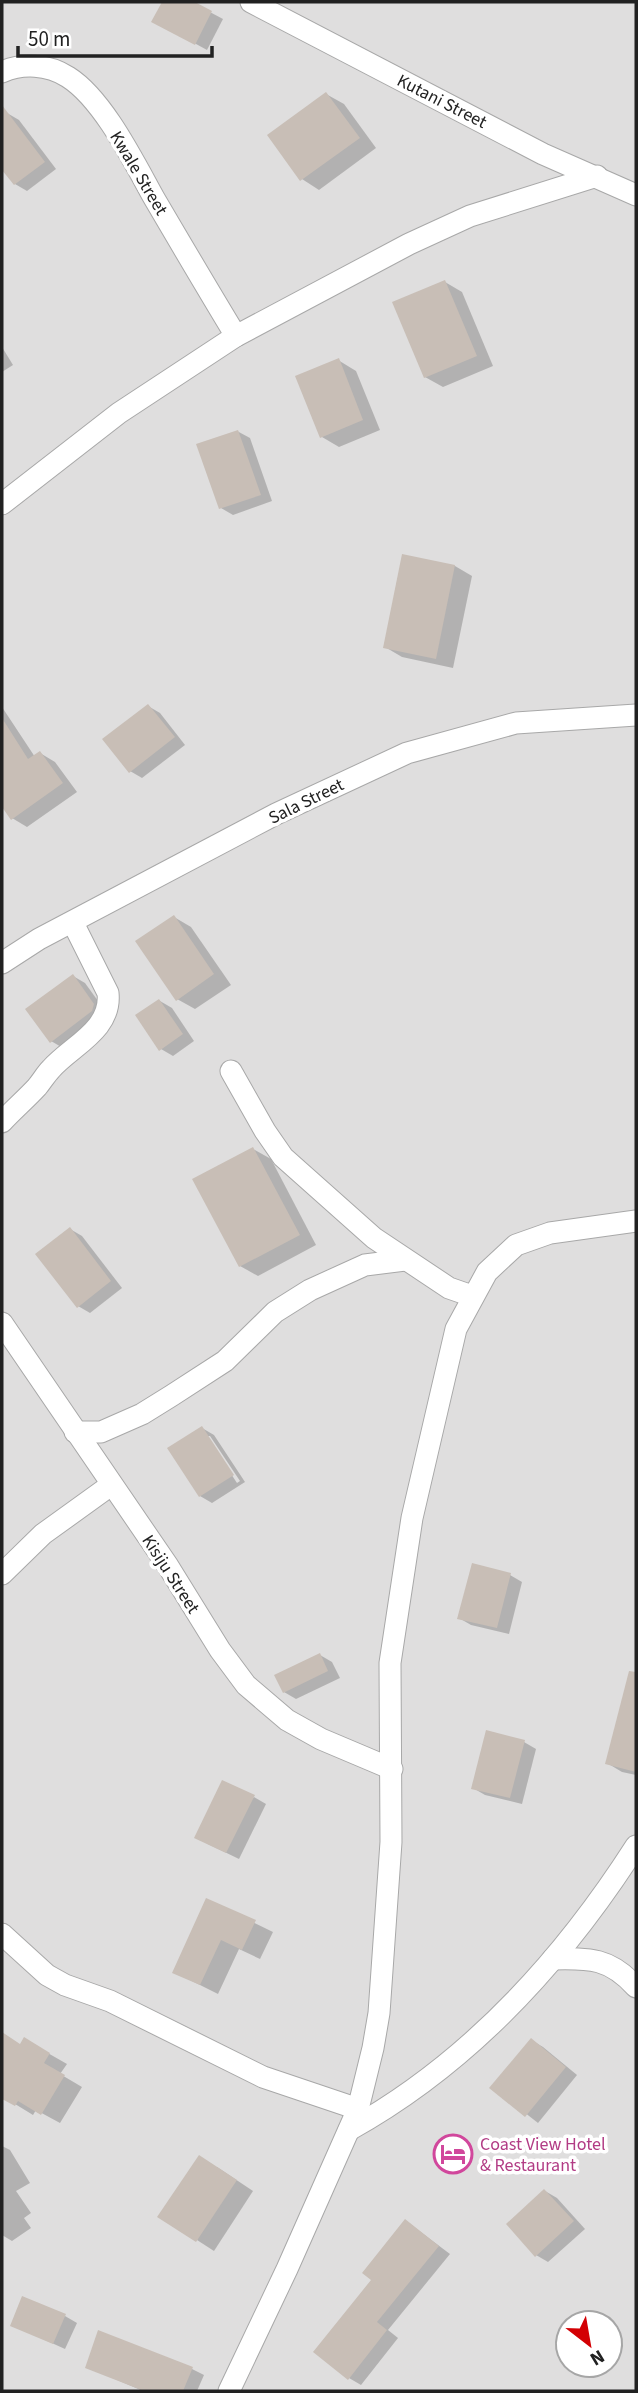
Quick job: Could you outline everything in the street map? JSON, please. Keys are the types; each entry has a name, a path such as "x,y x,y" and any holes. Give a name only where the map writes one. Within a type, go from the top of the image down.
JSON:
{"street":[{"name":"Kutani Street","path":"251,2 543,154 636,195"},
{"name":"Kwale Street","path":"2,72 16,65 42,67 68,77 95,102 127,151 236,336"},
{"path":"2,504 119,413 236,336 410,244 470,216 597,176"},
{"name":"Sala Street","path":"2,963 39,939 276,814 407,753 516,723 636,715"},
{"path":"2,1122 37,1087 52,1067 84,1041 102,1021 109,1003 108,993 73,923"},
{"path":"231,1072 283,1157 374,1238 449,1288 472,1296"},
{"path":"229,2391 358,2109 379,2013 391,1842 390,1663 409,1531 456,1329 487,1272 516,1245 550,1233 636,1221"},
{"path":"75,1432 101,1432 142,1414 225,1361 275,1312 320,1285 365,1265 405,1260"},
{"name":"Kisiju Street","path":"2,1323 246,1685 287,1720 321,1740 392,1769"},
{"path":"2,1574 43,1534 111,1485"},
{"path":"349,2130 387,2109 439,2071 535,1981 603,1898 636,1846"},
{"path":"2,1934 47,1975 65,1985 110,2001 263,2077 358,2109"},
{"path":"553,1959 594,1960 607,1964 624,1974 636,1987"}],"shaded area":[{"path":"2,2 636,2 636,2391 2,2391"}],"building":[{"path":"162,2 195,2 212,11 195,45 151,22"},
{"path":"326,92 360,138 300,181 267,135"},
{"path":"2,105 45,162 14,185 2,170"},
{"path":"445,280 477,356 424,378 392,302"},
{"path":"339,358 363,420 320,438 295,376"},
{"path":"238,430 261,495 219,509 196,444"},
{"path":"402,554 455,565 436,659 383,648"},
{"path":"148,704 175,737 129,773 102,739"},
{"path":"2,718 28,759 40,751 63,783 11,820 2,807"},
{"path":"174,915 214,974 176,1001 135,941"},
{"path":"73,974 94,1004 92,1011 50,1043 25,1009"},
{"path":"159,999 183,1034 159,1051 135,1015"},
{"path":"253,1147 300,1235 239,1267 192,1179"},
{"path":"70,1227 111,1281 77,1308 35,1254"},
{"path":"202,1426 234,1475 199,1497 167,1448"},
{"path":"472,1563 511,1573 497,1628 457,1619"},
{"path":"320,1653 328,1671 283,1693 274,1675"},
{"path":"629,1671 636,1672 636,1772 605,1764"},
{"path":"486,1730 525,1740 510,1798 471,1789"},
{"path":"222,1780 255,1795 226,1853 194,1838"},
{"path":"206,1898 256,1920 242,1950 221,1940 200,1985 172,1973"},
{"path":"2,2032 20,2044 24,2037 50,2053 44,2063 65,2075 41,2115 18,2101 15,2106 2,2099"},
{"path":"531,2038 566,2067 525,2117 489,2088"},
{"path":"199,2155 237,2180 196,2242 157,2217"},
{"path":"544,2189 574,2221 535,2257 506,2224"},
{"path":"405,2219 439,2246 377,2322 387,2330 348,2380 313,2352 371,2280 362,2273"},
{"path":"22,2296 66,2314 53,2344 10,2326"},
{"path":"98,2330 193,2367 183,2391 144,2391 85,2368"}],"place":[{"name":"Coast View Hotel & Restaurant","path":"453,2154"}]}
